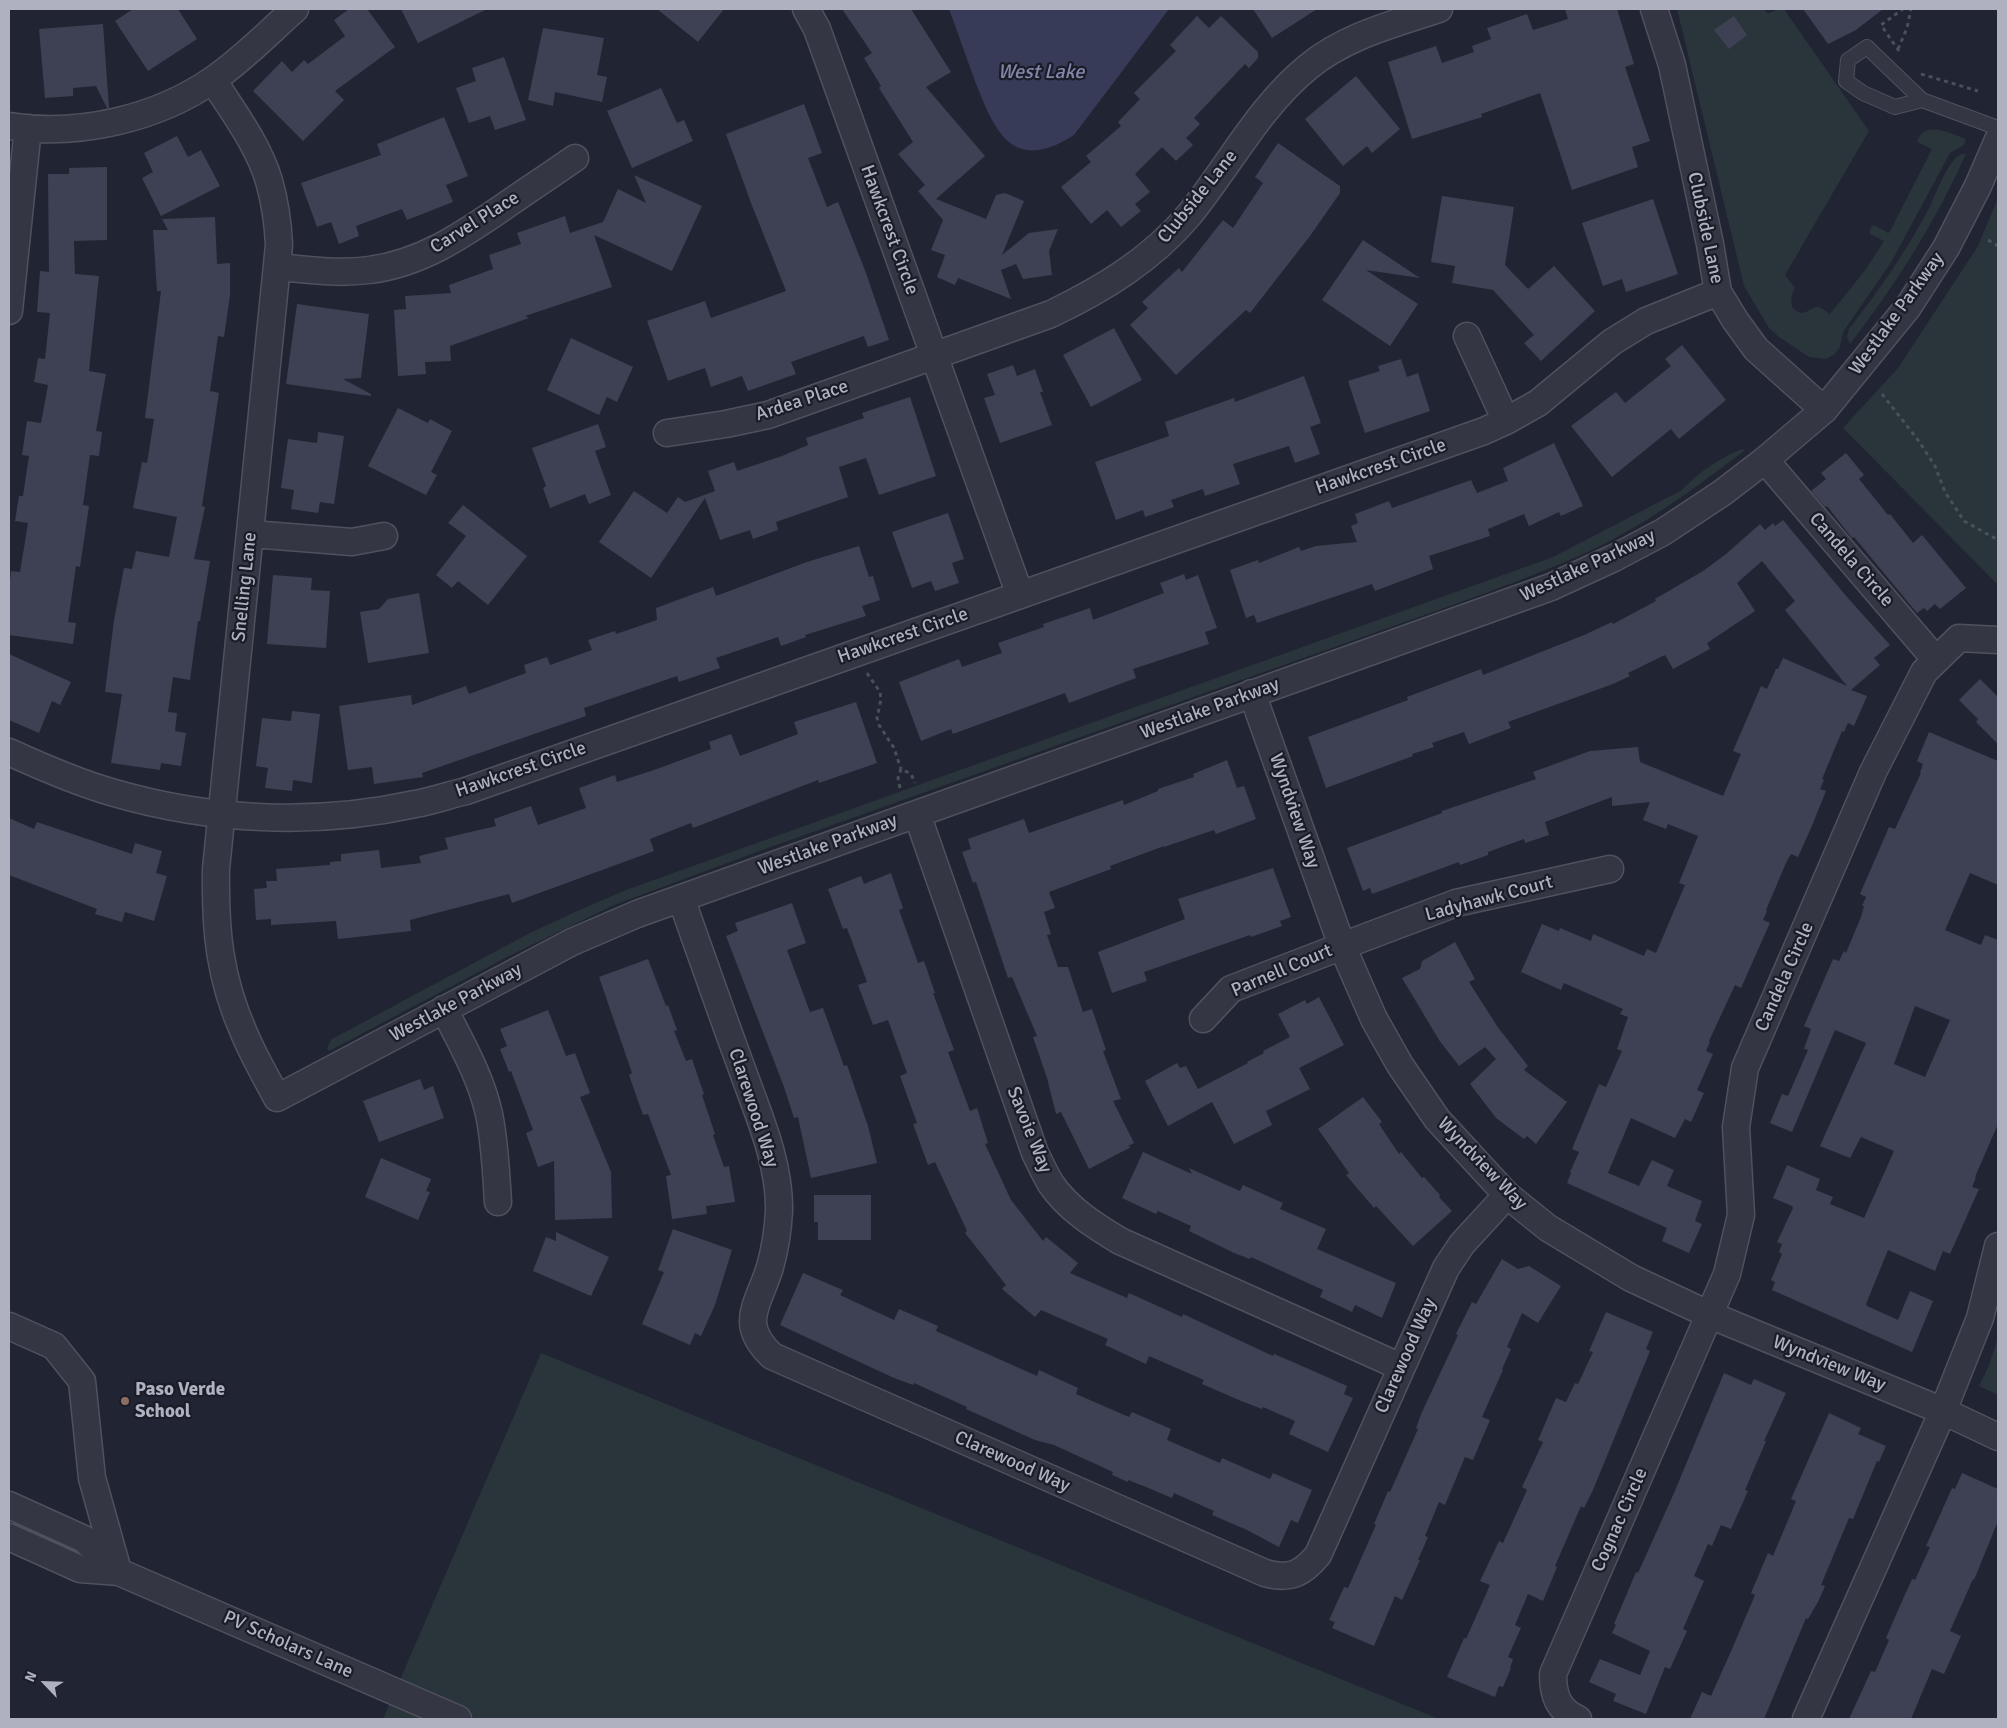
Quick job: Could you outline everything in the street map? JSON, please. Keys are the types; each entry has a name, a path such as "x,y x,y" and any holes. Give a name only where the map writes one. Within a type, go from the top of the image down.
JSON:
{"street":[{"path":"9,312 18,127 58,128 89,126 124,119 164,106 213,80 239,61 294,9"},
{"name":"Hawkcrest Circle","path":"806,9 817,29 1020,595"},
{"name":"Clubside Lane","path":"934,356 1051,314 1090,295 1126,273 1160,246 1189,215 1268,108 1286,87 1309,66 1344,43 1439,9"},
{"name":"Clubside Lane","path":"1654,9 1672,65 1710,244 1718,292 1734,320 1756,349 1824,410"},
{"name":"Snelling Lane","path":"213,80 254,146 268,180 277,215 279,245 216,869 215,915 220,956 228,990 244,1034 277,1098"},
{"name":"Westlake Parkway","path":"277,1098 572,942 637,914 1551,587 1614,558 1671,527 1722,493 1765,460 1824,410 1908,306 1946,248 1978,186 1998,140"},
{"name":"Carvel Place","path":"278,267 332,272 370,270 408,262 439,249 464,234 575,158"},
{"name":"Hawkcrest Circle","path":"9,752 60,775 110,792 162,805 222,815 309,818 362,813 415,804 457,793 1484,431 1538,403 1612,342 1646,321 1718,292"},
{"path":"1467,336 1506,421"},
{"name":"Ardea Place","path":"666,433 726,424 768,415 934,356"},
{"name":"Candela Circle","path":"1765,460 1936,660"},
{"path":"251,534 352,542 384,536"},
{"name":"Candela Circle","path":"1710,1315 1727,1274 1741,1215 1736,1127 1745,1068 1873,772 1924,672 1959,638 1998,640"},
{"name":"Wyndview Way","path":"1252,693 1342,946 1374,1020 1400,1065 1437,1119 1507,1195 1548,1228 1631,1278 1710,1315 1942,1411 1998,1437"},
{"name":"Savoie Way","path":"917,814 1035,1153 1051,1184 1071,1206 1094,1226 1120,1241 1402,1367"},
{"name":"Ladyhawk Court","path":"1342,946 1456,903 1610,868"},
{"name":"Clarewood Way","path":"681,898 773,1160 779,1210 776,1239 770,1268 752,1316 754,1330 760,1344 772,1356 1265,1573 1278,1576 1292,1575 1306,1568 1318,1555 1446,1268 1462,1244 1507,1195"},
{"name":"Parnell Court","path":"1203,1019 1231,989 1342,946"},
{"path":"444,1009 476,1074 488,1113 495,1147 498,1202"},
{"path":"1806,1719 1942,1411 1980,1318 1998,1246"},
{"name":"Cognac Circle","path":"1578,1719 1562,1708 1553,1691 1553,1674 1710,1315"},
{"path":"9,1326 54,1346 82,1382 92,1478 119,1572"},
{"path":"9,1505 84,1539 119,1572"},
{"path":"9,1537 80,1569 119,1572"},
{"name":"PV Scholars Lane","path":"119,1572 458,1719"}],"lane":[{"path":"1922,100 1895,107 1863,94 1846,81 1848,60 1867,47 1922,100 1998,128"}],"path":[{"path":"1903,9 1881,25 1903,57"},
{"path":"1898,50 1907,28 1911,9"},
{"path":"1914,72 1978,92"},
{"path":"1988,240 1998,246"},
{"path":"1882,394 1918,440 1935,466 1945,492 1964,521 1998,540"},
{"path":"864,669 880,692 881,699 877,718 879,725 894,748 901,769 898,778 900,788"},
{"path":"901,769 911,774 915,783"}],"shaded area":[{"path":"1677,9 1764,9 1768,14 1778,9 1784,9 1869,131 1785,275 1795,288 1791,300 1793,307 1798,312 1803,313 1819,307 1830,314 1866,269 1884,241 1870,234 1870,228 1874,225 1889,233 1932,149 1917,142 1920,135 1925,131 1938,130 1966,139 1964,145 1950,153 1892,261 1843,332 1840,347 1835,354 1826,359 1809,357 1779,337 1769,328 1744,286"},
{"path":"1962,154 1966,154 1928,229 1899,276 1850,344 1847,337 1849,329 1883,284 1903,253 1931,204 1948,168"},
{"path":"1998,198 1998,585 1843,428 1898,368 1978,246"},
{"path":"1742,449 1745,450 1686,494 1646,520 1625,533 1565,562 1450,606 765,849 614,905 507,957 329,1051 327,1048 332,1039 526,935 626,890 1553,557 1682,490 1710,466"},
{"path":"1998,1337 1998,1395 1979,1386 1989,1365"},
{"path":"541,1353 1439,1719 383,1719"}],"water":[{"name":"West Lake","path":"949,9 1169,9 1074,135 1053,146 1036,150 1021,149 1009,142 990,117"}],"building":[{"path":"133,9 178,9 197,39 148,71 115,21"},
{"path":"349,9 367,9 395,47 335,91 344,100 303,141 253,91 282,61 292,72 304,60 308,64 345,36 334,20"},
{"path":"401,9 487,9 418,43"},
{"path":"657,9 724,9 698,42"},
{"path":"842,9 911,9 951,72 926,87 985,156 936,199 986,219 996,195 1005,193 1024,201 1002,255 1029,233 1058,229 1049,251 1052,275 1023,279 1016,264 1001,270 1011,299 958,278 955,285 937,277 945,255 931,250 943,220 918,191 925,185 898,154 913,142 879,88 881,86 864,58 872,53"},
{"path":"1253,9 1317,9 1272,38"},
{"path":"1565,9 1617,9 1634,64 1625,67 1650,141 1632,147 1638,167 1572,190 1540,93 1481,114 1482,117 1412,139 1388,62 1436,46 1442,63 1474,52 1472,46 1491,39 1487,28 1527,14 1533,30 1568,19"},
{"path":"1803,9 1883,9 1856,30 1828,44"},
{"path":"1197,16 1209,28 1221,16 1258,52 1258,58 1249,68 1245,64 1194,118 1200,124 1186,138 1193,145 1176,161 1162,147 1135,174 1150,192 1135,204 1141,211 1121,227 1107,210 1091,224 1061,187 1091,162 1086,156 1121,126 1118,122 1140,99 1134,93 1176,51 1170,45"},
{"path":"1734,16 1747,35 1729,49 1714,30"},
{"path":"103,24 109,108 107,108 96,86 73,88 73,96 45,98 39,29"},
{"path":"543,28 604,38 597,75 607,77 602,102 555,92 553,106 528,100"},
{"path":"504,57 526,120 495,130 490,116 469,123 456,88 476,81 472,68"},
{"path":"1356,76 1400,129 1372,153 1367,146 1343,166 1305,119"},
{"path":"661,88 677,123 684,120 693,141 632,168 607,111"},
{"path":"804,104 822,153 808,158 827,207 838,202 866,273 889,340 868,347 864,336 791,362 796,374 748,391 742,376 711,387 705,368 668,381 647,321 705,301 711,318 786,291 726,134"},
{"path":"444,117 468,176 446,185 453,202 407,220 402,209 356,226 359,236 339,244 331,222 317,227 301,183 381,155 377,144"},
{"path":"177,136 188,157 201,150 220,186 161,216 142,178 153,172 144,153"},
{"path":"1278,143 1340,186 1340,193 1310,236 1250,313 1246,310 1176,375 1130,325 1148,308 1142,302 1179,268 1182,272 1223,220 1233,228 1263,183 1255,177"},
{"path":"107,167 107,240 74,241 75,274 99,276 89,371 106,374 96,431 102,432 99,456 90,455 83,505 89,506 80,567 76,566 68,622 76,623 73,644 9,635 9,589 11,571 20,572 28,523 15,521 19,496 23,496 29,456 22,455 27,421 41,423 48,385 34,382 38,358 45,359 50,313 37,312 40,271 49,272 48,174 69,174 69,168"},
{"path":"634,175 702,206 672,271 594,235 612,287 525,316 529,318 450,346 451,361 425,362 426,374 398,376 394,310 406,309 405,296 451,293 449,285 493,269 489,255 521,244 517,233 565,216 570,233 603,222 618,189 646,203"},
{"path":"1442,196 1514,207 1505,265 1528,289 1554,266 1595,311 1541,361 1524,343 1534,335 1493,290 1452,283 1455,266 1431,262"},
{"path":"1653,199 1678,274 1626,292 1622,279 1603,286 1582,223"},
{"path":"215,217 217,264 230,263 230,295 224,337 218,336 210,391 219,393 202,506 205,507 194,559 210,561 200,621 198,621 190,680 173,677 168,712 177,713 175,731 186,733 181,766 161,763 160,770 111,763 122,694 105,692 114,620 124,568 132,569 136,551 169,557 177,517 133,508 142,462 147,463 154,419 145,418 161,291 157,291 153,230 168,230 162,219"},
{"path":"1363,240 1420,278 1366,270 1418,304 1390,346 1322,300"},
{"path":"297,304 369,314 361,378 343,379 371,394 371,396 286,384"},
{"path":"1114,328 1142,380 1091,407 1063,355"},
{"path":"571,338 633,367 617,402 607,397 599,415 547,390"},
{"path":"1682,345 1726,400 1679,439 1671,429 1612,477 1571,426 1616,392 1625,403 1671,366 1665,359"},
{"path":"1401,359 1407,377 1418,373 1430,411 1365,433 1348,381 1380,371 1378,366"},
{"path":"1013,365 1017,376 1035,369 1043,392 1040,392 1052,425 1000,443 984,398 995,395 987,374"},
{"path":"1304,376 1321,423 1310,427 1320,454 1295,463 1289,446 1233,464 1240,484 1205,496 1203,489 1171,500 1174,507 1145,517 1143,510 1116,520 1095,462 1169,436 1165,422 1234,398 1235,402"},
{"path":"910,397 936,476 879,495 866,458 839,467 848,497 776,522 778,530 753,539 750,530 720,540 705,498 651,578 599,542 634,491 667,513 678,497 685,502 715,491 708,471 734,462 737,471 782,456 808,445 806,438 864,418 862,413"},
{"path":"398,408 428,423 430,419 452,431 431,472 437,475 426,495 368,466"},
{"path":"598,424 606,447 595,451 611,495 589,504 585,494 550,508 543,488 546,486 532,448"},
{"path":"318,432 344,436 334,504 320,502 318,513 291,509 294,490 281,488 288,439 317,443"},
{"path":"1554,443 1583,506 1561,516 1559,512 1529,526 1524,514 1488,529 1490,536 1429,556 1433,569 1375,591 1372,584 1257,623 1254,615 1246,618 1230,570 1258,560 1259,563 1299,547 1301,551 1316,546 1357,542 1351,526 1358,523 1355,514 1389,501 1392,508 1471,480 1477,493 1508,481 1503,468"},
{"path":"1846,453 1864,475 1859,479 1888,515 1890,514 1913,543 1922,535 1966,588 1940,609 1935,604 1927,611 1924,608 1917,613 1854,537 1852,538 1827,506 1825,507 1811,491 1826,479 1821,473"},
{"path":"463,505 527,556 488,605 458,581 452,588 436,575 466,536 448,523"},
{"path":"948,513 964,559 952,563 959,583 935,591 931,581 912,588 892,532"},
{"path":"1783,520 1890,645 1874,658 1880,665 1851,690 1867,696 1854,726 1848,723 1844,732 1842,731 1822,779 1824,780 1820,789 1826,791 1811,828 1798,857 1791,854 1786,863 1763,920 1770,923 1741,988 1735,985 1709,1041 1706,1051 1713,1054 1697,1090 1704,1093 1691,1122 1685,1119 1675,1138 1631,1118 1608,1173 1639,1186 1652,1160 1674,1170 1667,1186 1702,1201 1695,1221 1702,1224 1689,1253 1662,1241 1667,1228 1567,1183 1579,1152 1572,1149 1599,1084 1606,1087 1622,1051 1617,1049 1628,1017 1620,1014 1623,1009 1564,983 1561,990 1521,972 1542,924 1559,931 1560,928 1591,941 1593,934 1644,956 1647,949 1656,953 1685,885 1679,883 1698,836 1668,824 1666,829 1643,820 1650,802 1612,806 1612,797 1545,822 1549,835 1525,843 1524,839 1488,852 1488,855 1460,865 1459,862 1372,894 1370,888 1363,891 1347,848 1442,813 1442,811 1536,779 1533,772 1590,751 1638,747 1640,762 1723,796 1741,754 1733,751 1761,686 1767,689 1783,658 1847,686 1785,610 1795,601 1762,561 1737,583 1755,611 1707,643 1710,649 1673,669 1665,655 1628,673 1630,676 1613,684 1508,722 1511,728 1469,744 1464,732 1432,743 1434,747 1412,754 1413,756 1326,788 1308,737 1408,700 1407,697 1481,669 1483,675 1612,622 1613,624 1656,601 1655,599 1703,571 1726,554 1760,524 1765,530 1773,523 1775,526"},
{"path":"859,546 869,577 873,576 880,600 862,606 866,616 805,635 806,637 781,646 778,637 716,658 720,668 679,682 677,676 584,708 586,716 422,773 423,777 374,784 372,767 348,770 339,706 411,695 412,705 466,686 469,694 526,673 524,665 547,657 550,665 592,650 588,640 615,631 616,634 657,620 656,608 713,587 716,596 807,562"},
{"path":"1184,574 1186,580 1198,575 1217,628 1205,632 1209,644 1133,669 1136,678 1069,703 1065,693 953,734 951,729 921,741 899,682 959,659 962,667 1002,653 998,643 1044,627 1043,624 1090,608 1093,620 1164,593 1160,583"},
{"path":"273,575 312,578 311,590 330,591 326,648 267,644"},
{"path":"419,593 429,653 368,663 360,612 379,609 388,599"},
{"path":"9,654 71,682 60,705 52,701 39,733 9,720"},
{"path":"1980,679 1998,697 1998,744 1976,722 1978,719 1959,700"},
{"path":"856,702 877,763 819,783 818,780 693,828 691,823 650,839 654,851 512,903 509,894 410,920 411,931 338,939 336,921 271,925 271,919 256,920 254,889 267,888 266,881 277,881 276,869 330,865 330,862 341,861 341,854 379,850 381,868 421,863 419,856 448,849 445,838 496,826 494,819 531,806 538,825 586,808 579,788 615,775 617,782 654,770 711,749 709,742 731,734 740,756 798,734 794,722"},
{"path":"292,711 320,714 312,783 293,780 292,791 265,788 268,768 256,766 262,718 291,721"},
{"path":"1929,732 1998,761 1998,885 1970,873 1945,930 1981,945 1985,935 1998,940 1998,1124 1972,1187 1979,1189 1950,1254 1943,1251 1935,1271 1888,1250 1866,1304 1898,1320 1910,1291 1933,1301 1912,1352 1772,1290 1775,1282 1771,1280 1782,1254 1779,1252 1782,1244 1777,1242 1793,1208 1773,1198 1787,1165 1820,1179 1816,1190 1833,1197 1830,1204 1864,1218 1894,1151 1861,1137 1850,1158 1820,1146 1866,1043 1835,1030 1792,1132 1770,1123 1782,1094 1788,1096 1808,1050 1804,1049 1811,1029 1804,1026 1833,959 1839,961 1844,951 1846,953 1861,917 1864,906 1862,906 1866,897 1860,894 1889,827 1895,829 1921,773 1923,764 1917,761","holes":["1915,1006 1950,1020 1925,1077 1894,1064"]},
{"path":"1227,760 1237,788 1244,786 1256,819 1216,834 1214,830 1164,846 1110,866 1111,869 1049,892 1055,908 1044,912 1051,934 1047,935 1058,967 1068,967 1083,1012 1092,1009 1106,1050 1103,1051 1121,1099 1113,1101 1134,1143 1128,1146 1131,1147 1089,1169 1061,1112 1056,1114 1047,1078 1033,1037 1037,1036 1012,977 1008,978 976,882 973,883 962,852 971,849 968,839 1024,819 1029,833 1123,800 1124,805 1158,791 1158,789 1194,777 1193,774"},
{"path":"9,818 34,829 37,822 132,854 135,843 162,851 156,873 167,876 154,921 125,912 122,922 95,914 97,909 9,875"},
{"path":"1273,868 1291,917 1280,921 1282,926 1251,937 1250,935 1144,972 1147,981 1112,993 1098,952 1185,919 1178,899"},
{"path":"891,873 903,908 899,910 918,963 924,961 935,993 933,993 954,1050 948,1052 970,1111 977,1108 988,1143 985,1144 1011,1200 1043,1241 1046,1237 1078,1263 1070,1273 1127,1298 1129,1293 1182,1317 1183,1314 1273,1356 1274,1354 1347,1386 1344,1394 1353,1398 1328,1452 1289,1434 1295,1421 1202,1384 1204,1380 1149,1356 1146,1364 1105,1345 1108,1339 1041,1310 1035,1317 1002,1289 1006,1285 965,1233 967,1231 935,1162 928,1165 913,1124 917,1123 900,1076 907,1073 888,1020 873,1025 858,985 867,982 847,928 843,929 828,889 861,876 864,884"},
{"path":"792,903 806,943 787,950 810,1012 823,1008 844,1066 847,1065 868,1126 877,1163 811,1178 798,1117 794,1118 726,936 738,931 735,923"},
{"path":"1455,942 1475,979 1469,982 1497,1026 1528,1066 1524,1070 1567,1102 1536,1144 1527,1136 1524,1139 1496,1118 1470,1084 1496,1059 1485,1047 1459,1066 1439,1040 1402,978 1420,969 1422,961"},
{"path":"648,959 666,1006 668,1005 677,1030 674,1031 686,1061 692,1059 704,1094 702,1095 724,1167 729,1166 735,1202 706,1206 707,1214 672,1219 666,1176 671,1175 648,1114 643,1115 629,1075 632,1073 599,977"},
{"path":"1319,997 1344,1045 1299,1068 1310,1089 1266,1111 1272,1125 1234,1144 1212,1102 1168,1126 1145,1081 1177,1063 1180,1068 1186,1066 1198,1089 1248,1063 1264,1053 1263,1051 1290,1037 1278,1014 1305,1000 1307,1004"},
{"path":"548,1010 566,1056 575,1053 590,1093 580,1097 611,1172 612,1218 555,1220 554,1161 538,1167 526,1133 533,1130 511,1071 509,1072 500,1049 507,1046 500,1029"},
{"path":"420,1079 424,1090 433,1086 444,1118 379,1142 363,1101"},
{"path":"1363,1097 1382,1122 1379,1124 1399,1154 1401,1152 1452,1211 1413,1246 1376,1206 1374,1208 1346,1175 1349,1173 1318,1129"},
{"path":"1143,1152 1192,1174 1189,1168 1240,1191 1243,1185 1283,1203 1280,1209 1326,1229 1317,1249 1396,1283 1382,1318 1355,1305 1352,1312 1320,1297 1323,1290 1251,1257 1250,1259 1234,1253 1189,1231 1191,1226 1158,1211 1156,1214 1122,1198"},
{"path":"381,1158 431,1179 426,1191 430,1192 418,1220 365,1197"},
{"path":"814,1195 871,1195 871,1240 818,1240 818,1222 814,1222"},
{"path":"673,1229 732,1250 715,1305 701,1336 695,1333 690,1345 642,1324 664,1272 658,1270"},
{"path":"556,1232 609,1257 591,1296 533,1271 546,1237 556,1241"},
{"path":"1502,1259 1518,1269 1529,1266 1561,1286 1538,1323 1522,1313 1507,1347 1511,1349 1503,1370 1482,1417 1490,1420 1473,1460 1465,1457 1445,1505 1439,1502 1425,1536 1428,1537 1418,1560 1420,1560 1402,1600 1395,1596 1374,1646 1332,1628 1335,1622 1329,1620 1344,1587 1348,1588 1376,1525 1374,1524 1388,1491 1390,1492 1418,1429 1416,1428 1422,1412 1458,1335 1456,1334 1472,1302 1476,1304"},
{"path":"803,1273 843,1290 840,1295 894,1320 899,1309 938,1326 936,1331 1037,1376 1039,1370 1078,1388 1076,1394 1129,1417 1132,1412 1171,1429 1167,1440 1220,1463 1222,1458 1270,1479 1273,1473 1312,1490 1298,1523 1291,1520 1279,1547 1247,1530 1212,1515 1214,1511 1174,1493 1172,1498 1128,1480 1128,1482 1112,1475 1113,1472 1054,1445 1035,1440 914,1383 913,1385 894,1378 780,1325"},
{"path":"1606,1312 1653,1332 1646,1349 1650,1351 1593,1490 1584,1508 1581,1506 1555,1566 1557,1567 1543,1601 1528,1594 1515,1625 1521,1628 1508,1657 1513,1659 1511,1668 1503,1687 1499,1686 1495,1697 1447,1677 1490,1585 1480,1581 1499,1541 1503,1543 1527,1490 1522,1487 1543,1442 1538,1440 1556,1398 1566,1402 1575,1383 1578,1384 1593,1352 1589,1351"},
{"path":"1724,1373 1751,1385 1754,1379 1786,1393 1764,1441 1766,1441 1745,1490 1748,1491 1731,1529 1721,1525 1712,1546 1708,1544 1694,1576 1704,1581 1683,1629 1687,1631 1670,1669 1665,1667 1646,1714 1613,1701 1616,1694 1589,1682 1600,1659 1640,1675 1650,1651 1612,1633 1616,1625 1614,1624 1636,1572 1638,1573 1674,1493"},
{"path":"1829,1413 1861,1428 1858,1434 1886,1446 1879,1462 1877,1461 1853,1519 1849,1518 1821,1585 1825,1586 1818,1602 1808,1619 1806,1618 1764,1719 1690,1719 1702,1692 1711,1696 1755,1595 1751,1593 1768,1553 1773,1556 1796,1501 1791,1499"},
{"path":"1962,1473 1998,1489 1998,1521 1974,1580 1950,1631 1961,1636 1944,1674 1932,1669 1911,1719 1849,1719 1871,1671 1875,1672 1889,1640 1886,1638 1899,1608 1912,1579 1915,1580 1930,1547 1926,1546 1952,1488 1955,1489"}],"place":[{"name":"Paso Verde School","path":"125,1401"}]}
